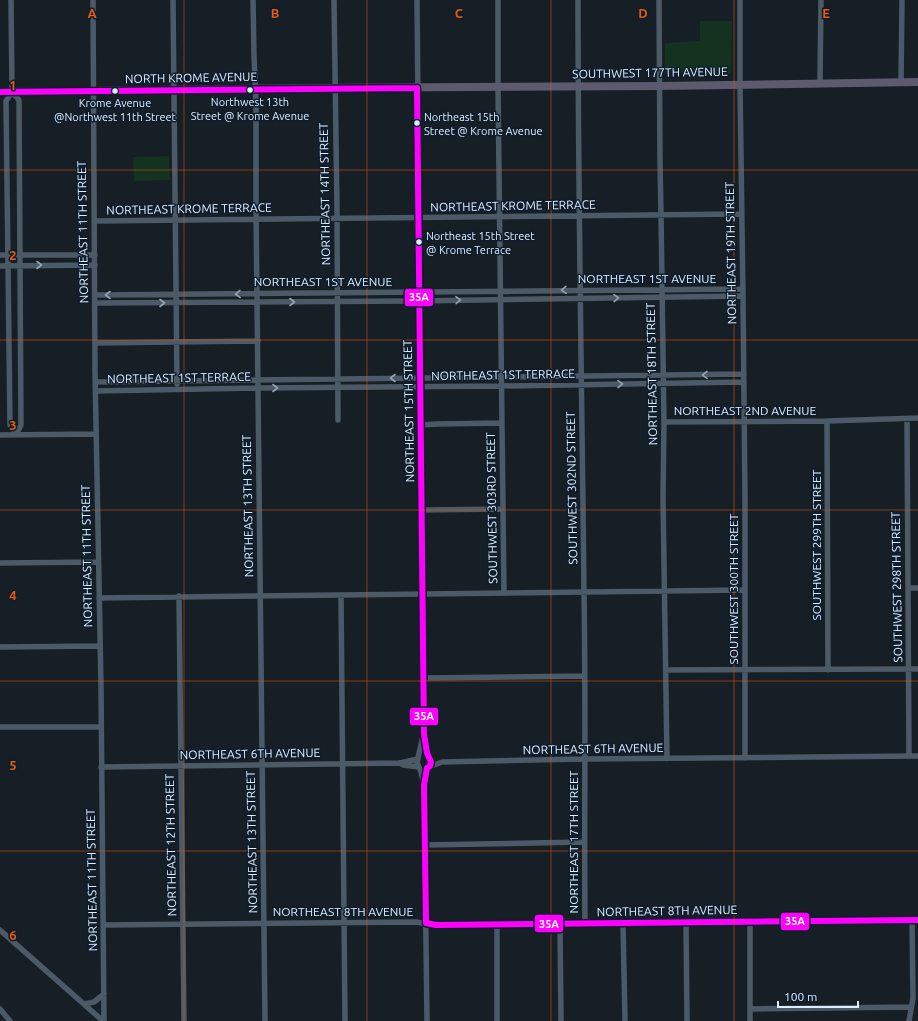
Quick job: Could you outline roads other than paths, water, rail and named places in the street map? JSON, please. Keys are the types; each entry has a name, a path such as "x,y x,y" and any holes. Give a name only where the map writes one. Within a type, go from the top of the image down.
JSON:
{"highway":[{"name":"SOUTHWEST 177TH AVENUE","path":"383,88 918,82"},
{"name":"NORTH KROME AVENUE","path":"0,92 383,88"}],"street":[{"path":"11,0 12,92 6,101 10,425 16,435"},
{"name":"NORTHEAST 11TH STREET","path":"93,0 94,255 104,924 104,1021"},
{"path":"173,0 177,390"},
{"name":"NORTHEAST 13TH STREET","path":"253,0 256,101 265,1021"},
{"name":"NORTHEAST 14TH STREET","path":"334,0 338,420"},
{"name":"NORTHEAST 15TH STREET","path":"416,0 423,678 424,734 429,757"},
{"name":"SOUTHWEST 303RD STREET","path":"498,0 504,593"},
{"path":"578,0 581,384"},
{"name":"NORTHEAST 18TH STREET","path":"659,0 664,422 663,498 667,759"},
{"name":"NORTHEAST 19TH STREET","path":"740,0 744,421"},
{"path":"820,83 821,0"},
{"path":"901,82 902,0"},
{"path":"12,92 19,100 21,425 16,435"},
{"name":"NORTHEAST KROME TERRACE","path":"94,221 741,214"},
{"path":"0,256 94,255"},
{"path":"0,266 95,265"},
{"name":"NORTHEAST 1ST AVENUE","path":"95,295 743,289"},
{"name":"NORTHEAST 1ST AVENUE","path":"95,303 419,301 743,296"},
{"path":"9,340 20,340"},
{"path":"95,343 258,342"},
{"name":"NORTHEAST 1ST TERRACE","path":"96,382 744,374"},
{"name":"NORTHEAST 1ST TERRACE","path":"96,391 744,382"},
{"name":"SOUTHWEST 302ND STREET","path":"581,384 584,592"},
{"name":"NORTHEAST 2ND AVENUE","path":"664,422 828,421 918,418"},
{"name":"SOUTHWEST 298TH STREET","path":"906,419 909,756"},
{"name":"SOUTHWEST 300TH STREET","path":"744,421 745,758"},
{"name":"SOUTHWEST 299TH STREET","path":"828,421 828,670"},
{"path":"420,425 502,423"},
{"path":"0,435 96,434"},
{"path":"421,510 503,509"},
{"path":"0,563 98,562"},
{"path":"908,588 918,588"},
{"path":"99,598 745,590"},
{"name":"NORTHEAST 17TH STREET","path":"584,592 585,923"},
{"path":"341,595 345,1021"},
{"name":"NORTHEAST 12TH STREET","path":"179,596 184,1021"},
{"path":"0,646 100,646"},
{"path":"666,670 918,669"},
{"path":"423,678 584,676"},
{"path":"0,727 101,727"},
{"name":"NORTHEAST 15TH STREET","path":"418,758 424,734"},
{"path":"424,785 417,762 418,758 424,755 429,757 431,762 424,785 427,1021"},
{"name":"NORTHEAST 6TH AVENUE","path":"428,768 442,762 584,759 918,756"},
{"name":"NORTHEAST 6TH AVENUE","path":"429,757 442,762"},
{"name":"NORTHEAST 6TH AVENUE","path":"101,767 400,763 418,758"},
{"name":"NORTHEAST 6TH AVENUE","path":"400,763 419,767"},
{"path":"419,767 424,769 428,768"},
{"path":"425,845 584,842"},
{"path":"909,1021 913,998 915,920"},
{"name":"NORTHEAST 8TH AVENUE","path":"104,924 416,922 436,925 915,920"},
{"path":"686,922 687,1021"},
{"path":"750,922 750,1021"},
{"path":"624,923 625,1021"},
{"path":"496,924 497,1021"},
{"path":"560,924 561,1021"},
{"path":"0,930 104,1021"},
{"path":"84,1004 94,1002 104,994"},
{"path":"750,1009 911,1007"},
{"path":"0,1009 10,1021"}],"place":[{"name":"Northwest 13th Street @ Krome Avenue","path":"250,90"},
{"name":"Krome Avenue @Northwest 11th Street","path":"115,91"},
{"name":"Northeast 15th Street @ Krome Avenue","path":"417,123"},
{"name":"Northeast 15th Street @ Krome Terrace","path":"419,242"}]}
